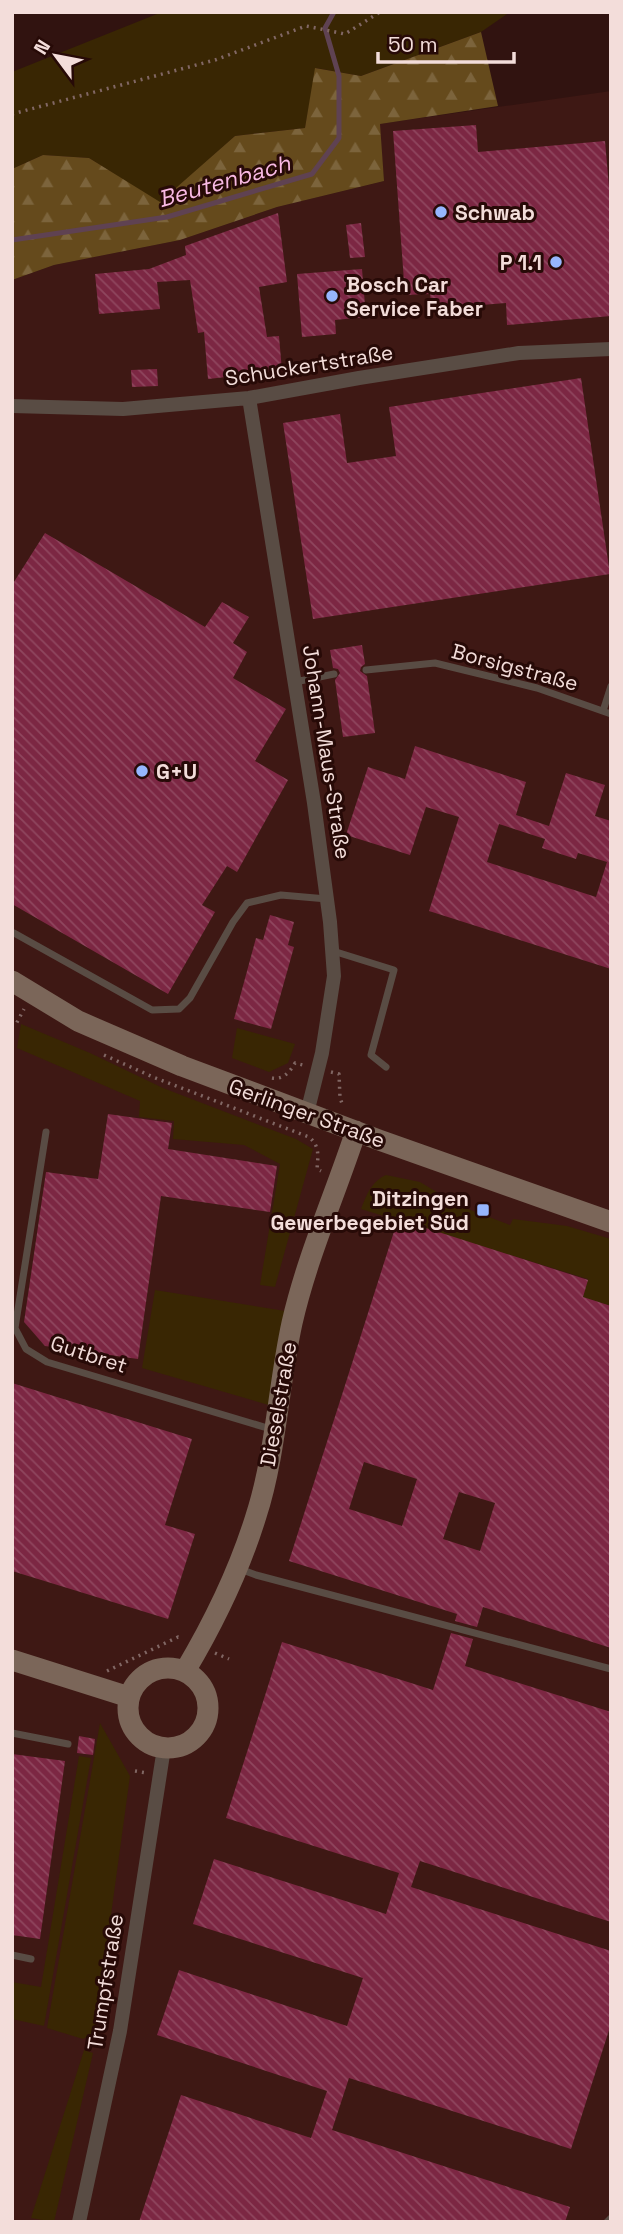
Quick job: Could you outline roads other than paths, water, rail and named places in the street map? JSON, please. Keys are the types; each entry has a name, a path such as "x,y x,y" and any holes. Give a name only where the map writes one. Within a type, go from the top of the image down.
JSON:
{"street":[{"name":"Schuckertstraße","path":"12,406 123,409 249,398 519,353 611,349"},
{"name":"Johann-Maus-Straße","path":"249,398 295,682 332,950 334,976 326,1035 307,1113"},
{"name":"Gerlinger Straße","path":"12,981 78,1021 125,1043 307,1113 611,1222"},
{"name":"Dieselstraße","path":"185,1671 237,1567 257,1515 275,1430 292,1323 307,1270 356,1131"},
{"path":"12,1660 129,1697"},
{"path":"174,1668 185,1671 197,1679 205,1690 209,1704 207,1719 201,1732 191,1742 178,1748 150,1744 139,1736 131,1724 129,1697 134,1686 151,1671 174,1668"},
{"name":"Trumpfstraße","path":"79,2222 120,2031 164,1748"}],"lane":[{"name":"Borsigstraße","path":"366,670 435,663 537,688 607,712"},
{"path":"295,682 334,674"},
{"path":"607,712 611,686"},
{"path":"14,933 152,1010 170,1011 179,1009 190,998 233,922 247,903 281,895 327,899"},
{"path":"332,950 394,970 371,1055 386,1067"},
{"name":"Gutbret","path":"46,1132 15,1328 26,1349 47,1362 275,1430"},
{"path":"237,1567 256,1575 611,1669"},
{"path":"12,1733 68,1744"},
{"path":"12,1955 31,1959"}],"waterway":[{"name":"Beutenbach","path":"12,240 167,217 312,174 339,138 339,76 325,28 334,12"}],"place":[{"name":"Schwab","path":"441,212"},
{"name":"P 1.1","path":"556,262"},
{"name":"Bosch Car Service Faber","path":"332,296"},
{"name":"G+U","path":"142,771"},
{"name":"Ditzingen Gewerbegebiet Süd","path":"483,1210"}]}
